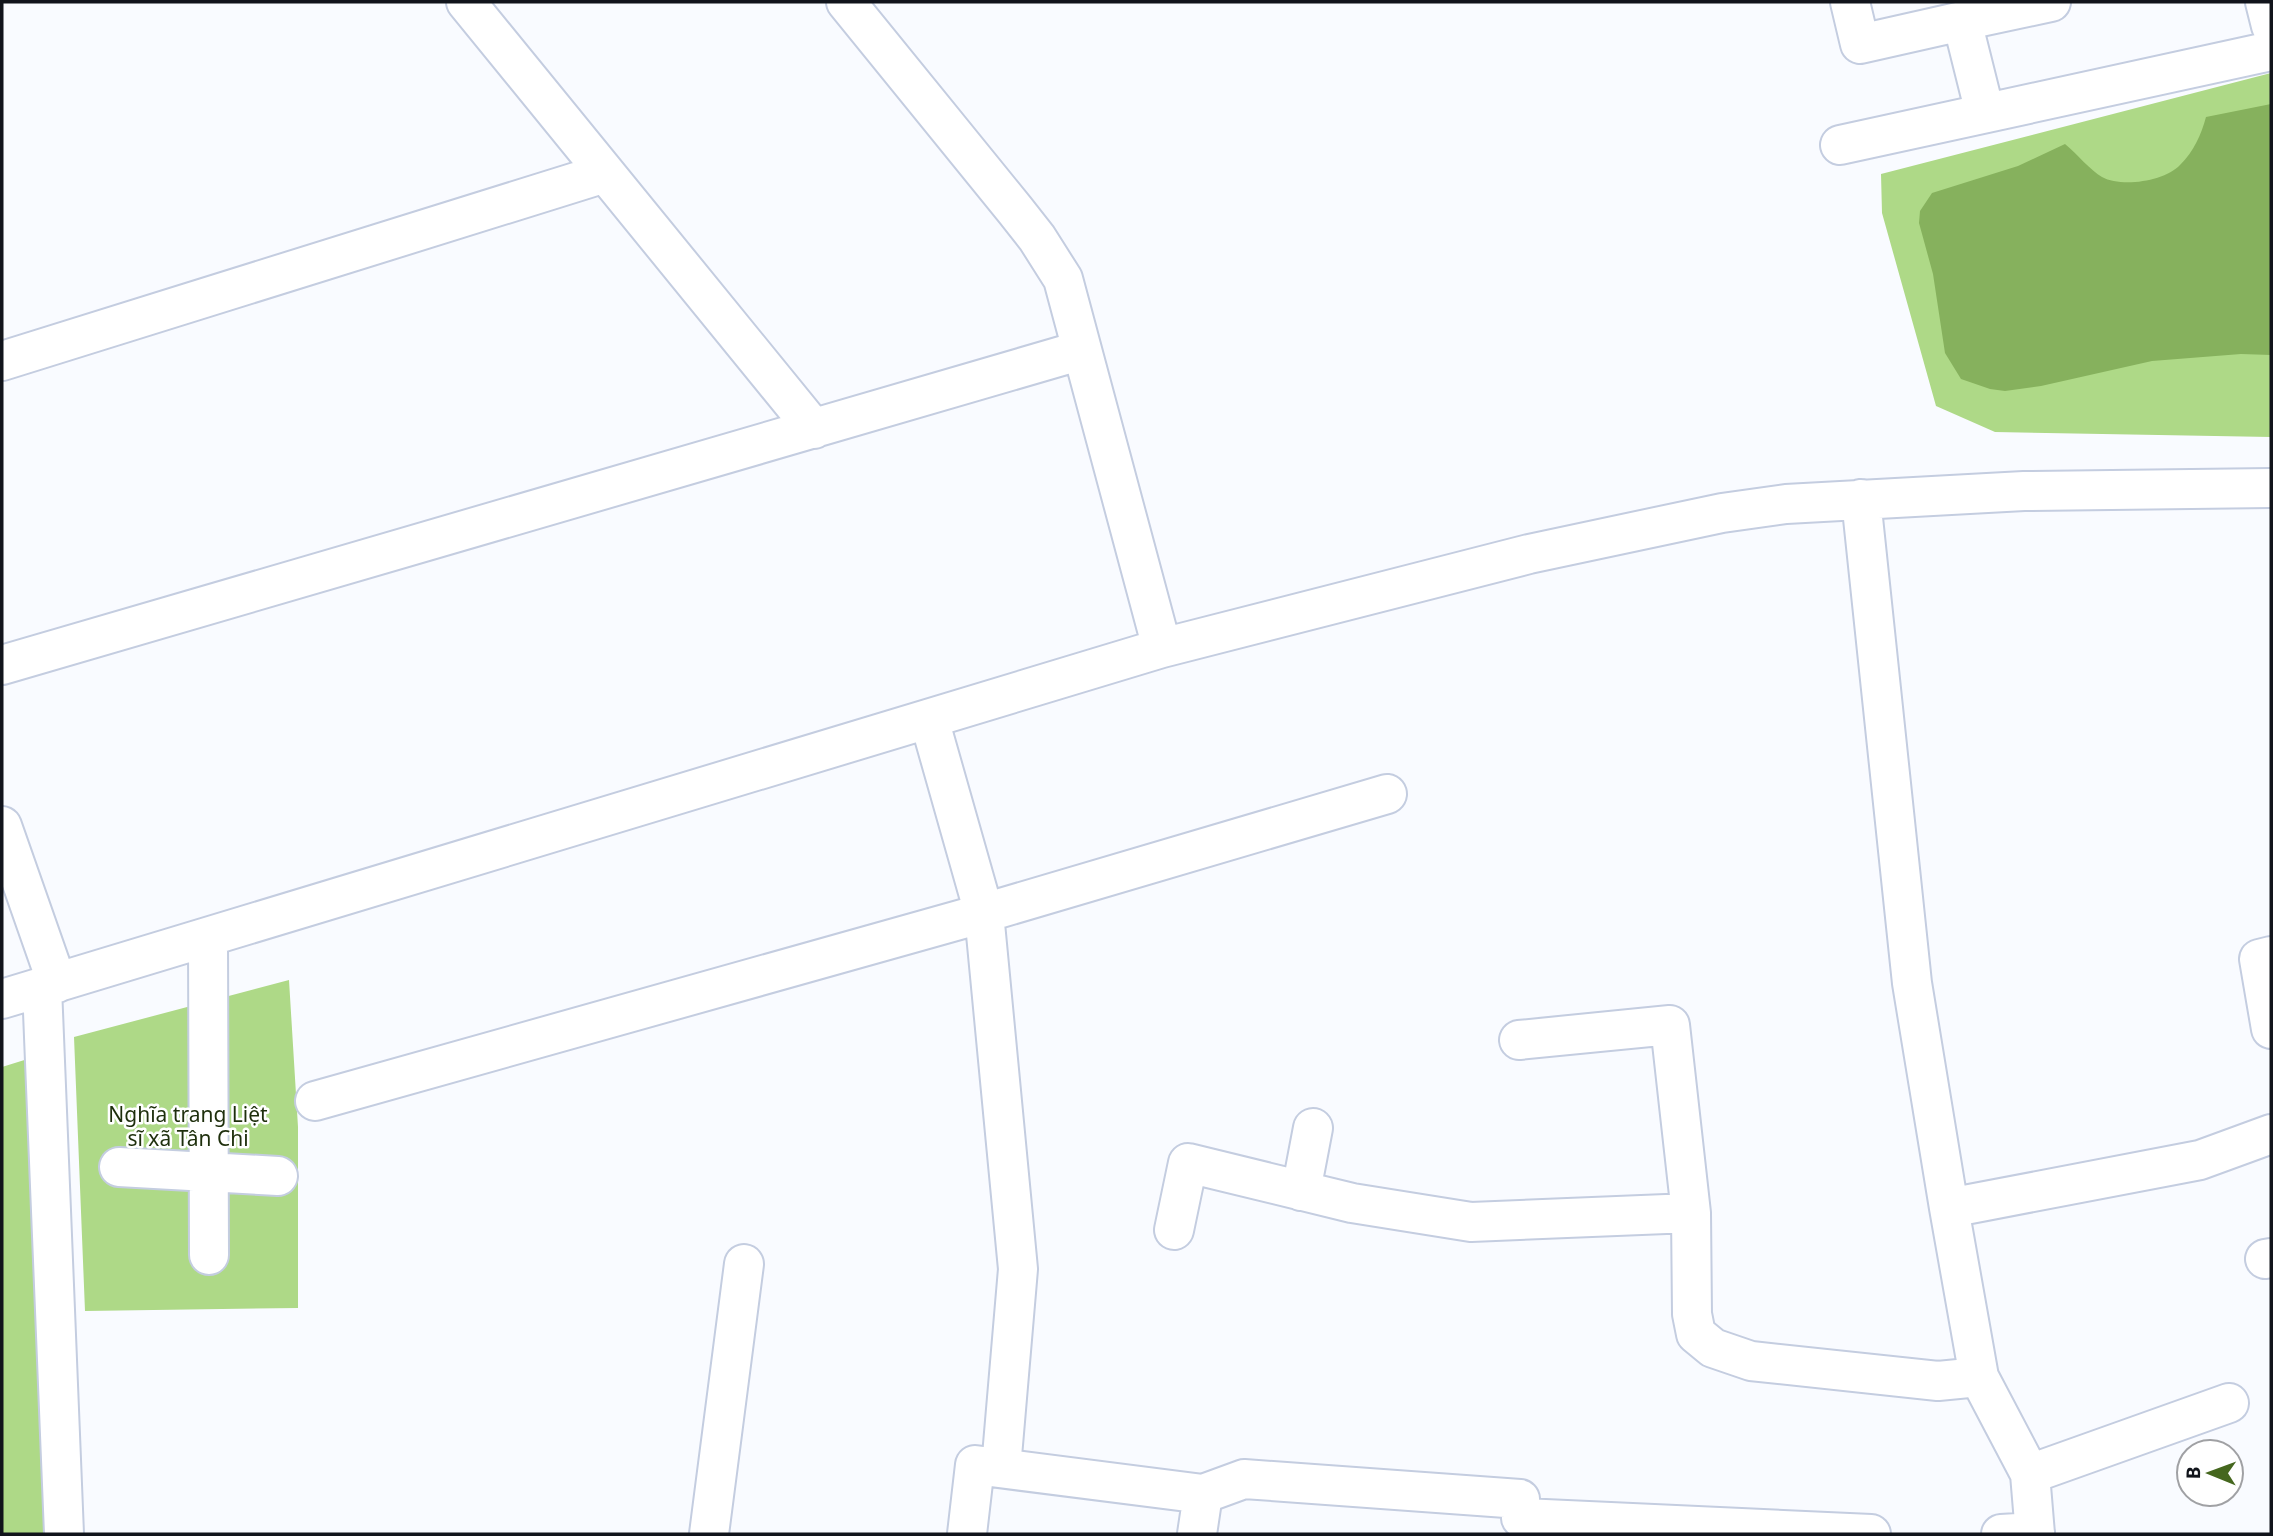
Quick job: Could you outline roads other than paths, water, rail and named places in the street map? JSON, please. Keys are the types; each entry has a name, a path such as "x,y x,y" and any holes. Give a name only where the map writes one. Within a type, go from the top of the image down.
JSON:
{"street":[{"path":"466,2 814,429"},
{"path":"846,2 1037,238 1063,279 1162,648"},
{"path":"1850,2 1860,44 2029,4"},
{"path":"2265,2 2271,26"},
{"path":"1962,21 1985,113"},
{"path":"1840,145 2271,51"},
{"path":"2,361 605,173"},
{"path":"2,665 1082,350"},
{"path":"2,999 1162,648 1529,554 1644,528 1722,513 1861,499 2024,491 2271,488"},
{"path":"1861,499 1912,983 1979,1377 2030,1474 2024,1534"},
{"path":"929,719 984,913 1018,1269 1001,1468"},
{"path":"314,1101 984,913 1387,794"},
{"path":"2,826 50,985 64,1534"},
{"path":"208,938 209,1255"},
{"path":"2271,956 2259,959 2271,1029"},
{"path":"1519,1040 1670,1025 1691,1213 1692,1314 1696,1334 1713,1348 1751,1361 1925,1380 1979,1377"},
{"path":"1301,1191 1313,1128"},
{"path":"1949,1208 2200,1160 2271,1134"},
{"path":"1174,1230 1188,1163 1352,1203 1471,1222 1691,1213"},
{"path":"119,1167 278,1176"},
{"path":"709,1534 744,1264"},
{"path":"2030,1474 2229,1403"},
{"path":"967,1534 975,1465 1203,1494 1244,1479 1520,1499 1521,1517 1871,1534"},
{"path":"1197,1534 1203,1494"}],"park label":[{"name":"Nghĩa trang Liệt sĩ xã Tân Chi","path":"188,1126"}]}
